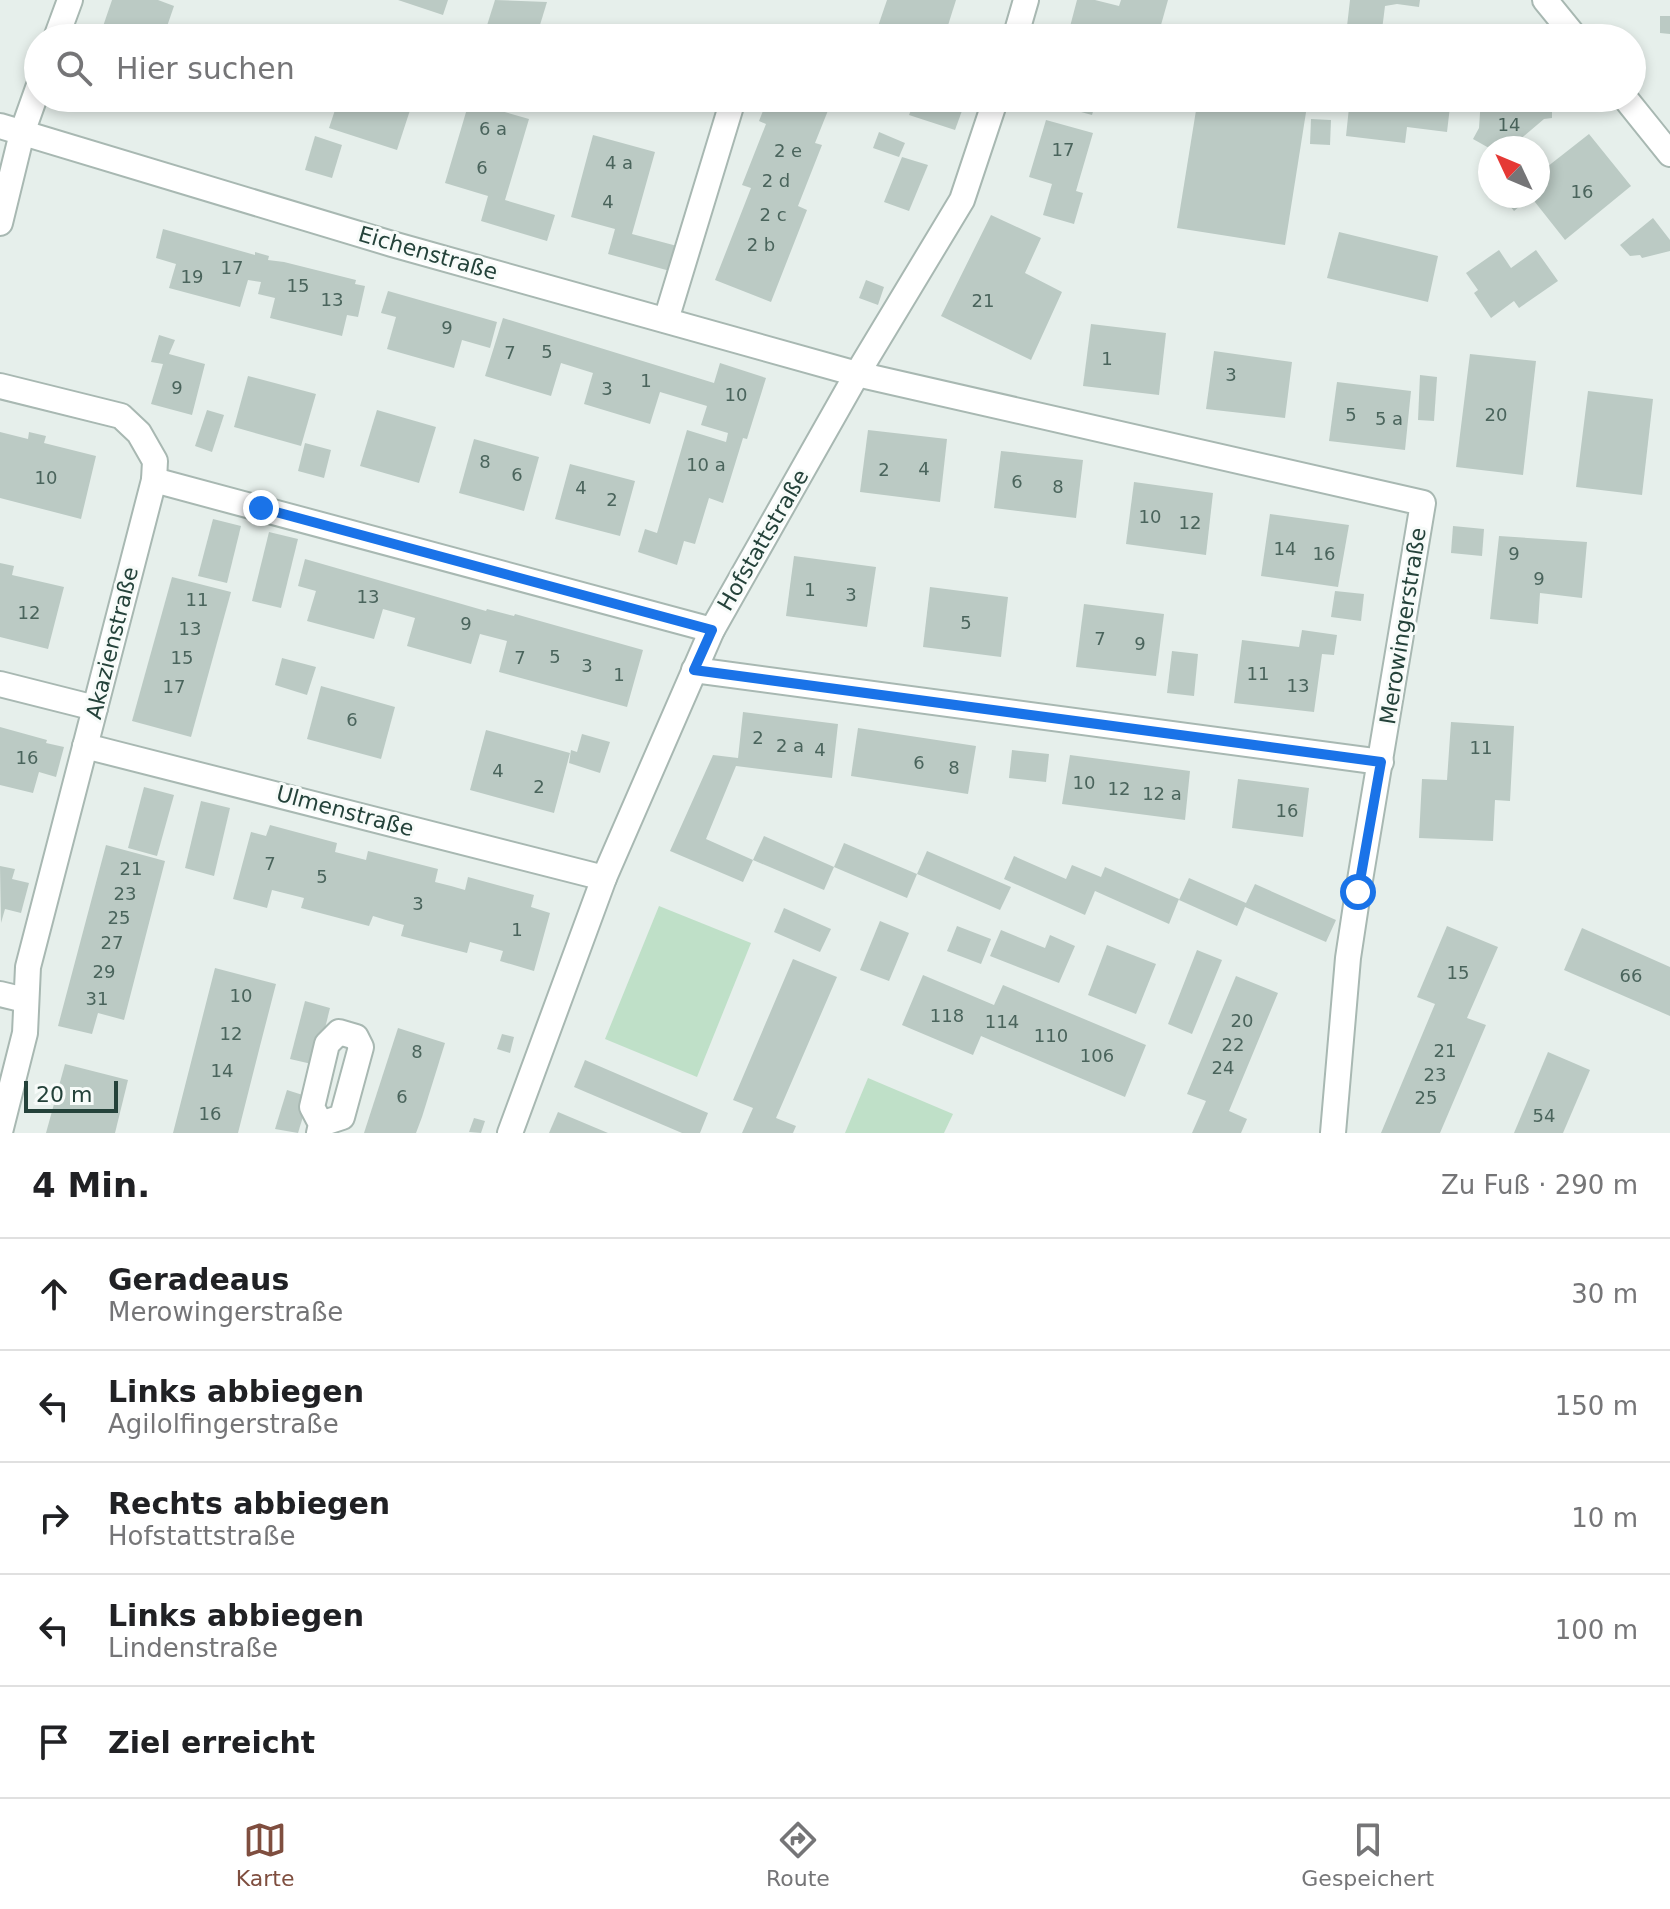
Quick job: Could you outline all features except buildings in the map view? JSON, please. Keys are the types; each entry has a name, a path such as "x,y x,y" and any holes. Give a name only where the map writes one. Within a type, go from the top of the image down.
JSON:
{"street":[{"path":"61,24 70,0"},
{"path":"1019,24 1026,0"},
{"path":"1545,0 1565,24"},
{"path":"0,223 11,129 24,109"},
{"path":"666,320 729,112"},
{"name":"Hofstattstraße","path":"510,1133 604,878 712,630 857,374 962,200 991,112"},
{"path":"1636,112 1670,154"},
{"name":"Eichenstraße","path":"11,129 392,244 857,374"},
{"name":"Merowingerstraße","path":"857,374 1423,503 1348,958 1333,1133"},
{"name":"Akazienstraße","path":"0,386 121,416 139,433 155,461 154,480 28,967 25,1033 0,1132"},
{"path":"154,480 712,630"},
{"path":"694,670 1381,762"},
{"path":"0,684 95,708"},
{"name":"Ulmenstraße","path":"85,746 604,878"},
{"path":"0,994 25,1000"}],"green space":[{"path":"659,906 751,943 697,1077 605,1039"},
{"path":"868,1078 953,1114 944,1133 845,1133"}],"route":[{"path":"261,508 712,630 694,670 1381,762 1358,892"}]}
